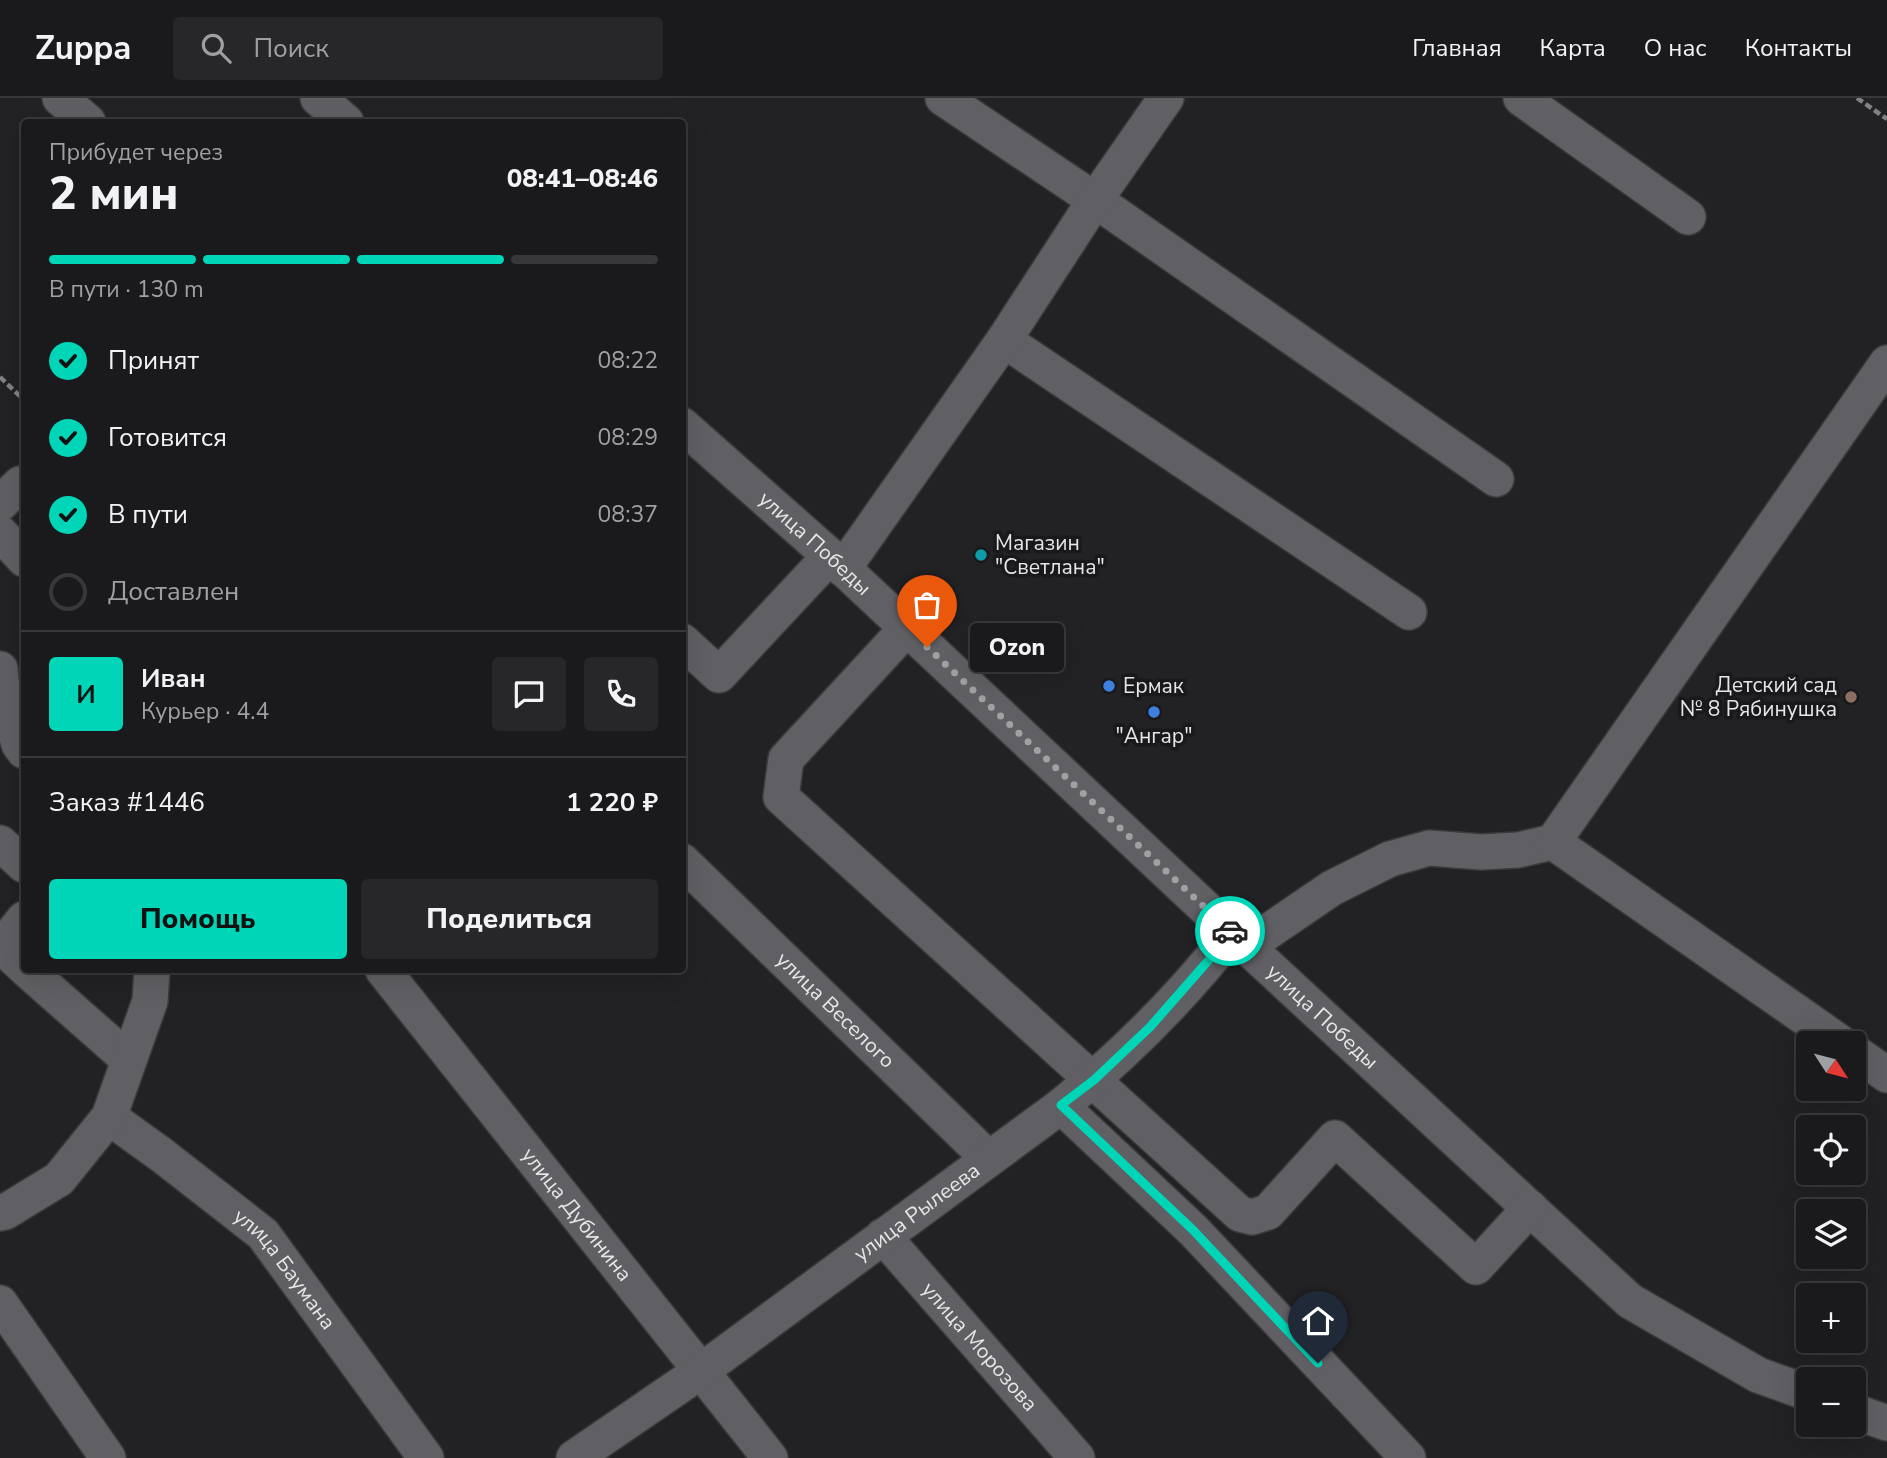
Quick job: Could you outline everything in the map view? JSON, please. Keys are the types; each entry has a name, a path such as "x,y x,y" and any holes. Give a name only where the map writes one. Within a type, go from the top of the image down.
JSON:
{"street":[{"path":"60,98 84,119"},
{"path":"318,98 342,119"},
{"path":"943,98 1095,200 1496,479"},
{"path":"686,645 719,675 837,563 1004,340 1095,200 1166,98"},
{"path":"1521,98 1688,217"},
{"path":"1004,340 1409,612"},
{"path":"1824,1031 1553,842 1887,363"},
{"name":"улица Победы","path":"686,429 837,563 1630,1301 1758,1375 1796,1389"},
{"path":"0,505 21,484"},
{"path":"0,533 21,556"},
{"path":"907,628 786,759 781,797 1240,1214 1252,1217 1268,1212 1335,1138 1476,1267 1530,1208"},
{"path":"0,669 1,682 21,747"},
{"name":"улица Рылеева","path":"574,1458 701,1371 1094,1080 1239,939 1390,859 1429,848 1481,852 1518,850 1553,842"},
{"path":"0,844 21,862"},
{"name":"улица Веселого","path":"686,865 988,1158"},
{"path":"21,923 2,947 21,964"},
{"path":"32,973 129,1060"},
{"path":"0,1213 59,1179 109,1117 150,1001 152,973"},
{"name":"улица Дубинина","path":"385,973 770,1458"},
{"path":"1866,1060 1887,1075"},
{"path":"1061,1105 1193,1230 1408,1458"},
{"name":"улица Баумана","path":"109,1117 263,1234 426,1458"},
{"name":"улица Морозова","path":"883,1236 1077,1458"},
{"path":"0,1303 108,1458"},
{"path":"1866,1415 1887,1423"}],"path":[{"path":"1857,98 1887,119"},
{"path":"0,377 21,397"}],"way so far":[{"path":"927,647 1230,931"}],"place":[{"name":"Магазин \"Светлана\"","path":"981,555"},
{"name":"Ozon","path":"927,647"},
{"name":"Ермак","path":"1109,686"},
{"name":"Детский сад № 8 Рябинушка","path":"1851,697"},
{"name":"\"Ангар\"","path":"1154,712"}],"route":[{"path":"1230,931 1232,933 1150,1027 1094,1080 1061,1105 1193,1230 1318,1363"}]}
